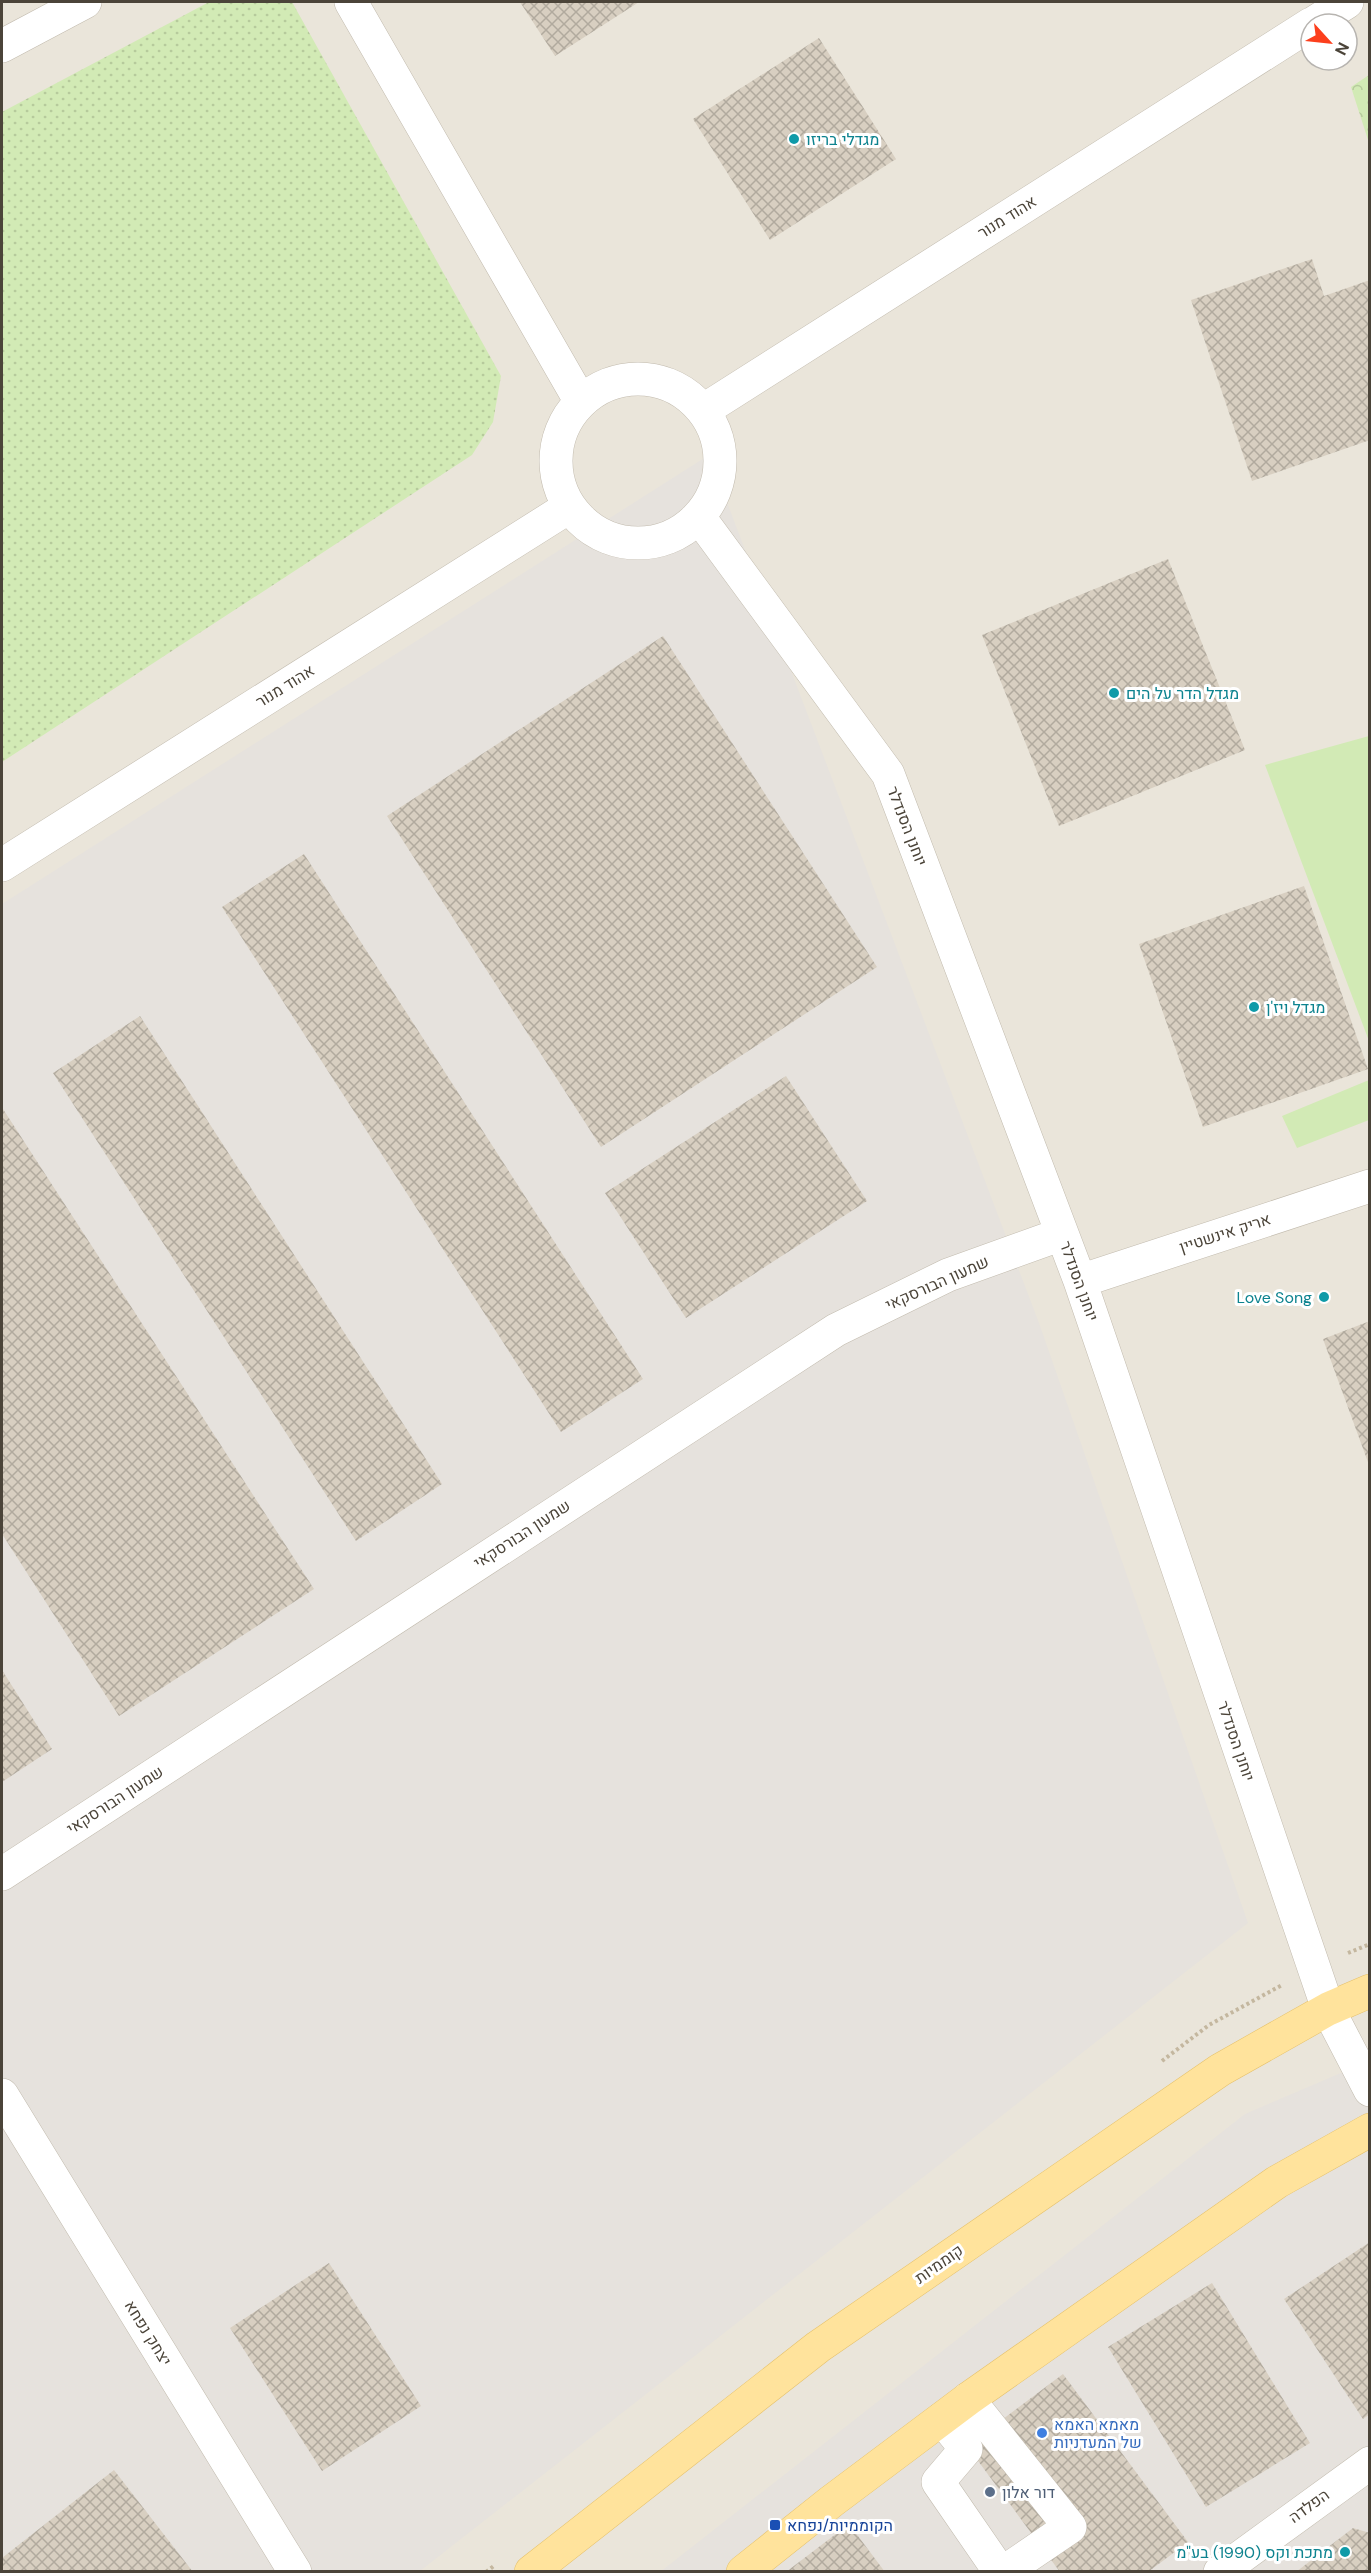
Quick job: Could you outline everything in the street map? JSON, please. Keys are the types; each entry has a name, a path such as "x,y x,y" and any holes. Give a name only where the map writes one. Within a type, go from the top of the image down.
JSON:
{"main road":[{"name":"קוממיות","path":"531,2571 819,2347 1220,2070 1328,2009 1370,1991"},
{"path":"743,2571 968,2399 1277,2182 1370,2130"}],"street":[{"path":"2,46 85,2"},
{"path":"351,2 581,402"},
{"name":"אהוד מנור","path":"1331,12 1347,2"},
{"name":"אהוד מנור","path":"704,410 1299,32"},
{"path":"636,378 664,382 690,396 704,410 717,436 721,464 714,492 699,517 677,534 643,544 614,540 589,528 569,507 558,481 556,453 564,425 581,402 605,385 636,378"},
{"name":"אהוד מנור","path":"2,865 569,507"},
{"name":"יוחנן הסנדלר","path":"699,517 888,774 1080,1281 1328,2009 1370,2090"},
{"name":"אריק אינשטיין","path":"1080,1281 1370,1186"},
{"name":"שמעון הבורסקאי","path":"2,1874 836,1330 948,1275 1062,1234"},
{"name":"יצחק נפחא","path":"2,2095 295,2571"},
{"path":"942,2419 966,2449 938,2482 1002,2571 1070,2527 968,2399"},
{"name":"הפלדה","path":"1220,2571 1370,2463"}],"shaded area":[{"path":"2,2 1369,2 1369,2571 2,2571"},
{"path":"709,455 1039,1323 1248,1923 420,2571 2,2572 2,904"},
{"path":"1369,2061 1369,2571 660,2572 1245,2114"}],"green space":[{"path":"209,2 292,2 501,376 493,422 472,455 2,762 2,112"},
{"path":"1369,75 1369,143 1351,87"},
{"path":"1370,736 1369,1041 1265,765"},
{"path":"1369,1080 1369,1120 1297,1148 1282,1116"}],"building":[{"path":"520,2 639,2 555,56"},
{"name":"מגדלי בריזו","path":"819,38 896,159 770,240 693,119"},
{"path":"1312,259 1324,296 1370,280 1370,440 1252,481 1191,300"},
{"name":"מגדל הדר על הים","path":"1168,559 1245,750 1059,826 982,635"},
{"path":"663,636 877,967 601,1147 387,816"},
{"path":"304,854 643,1379 561,1432 222,907"},
{"name":"מגדל ויז'ן","path":"1304,886 1368,1069 1203,1127 1139,944"},
{"path":"140,1016 442,1484 356,1541 53,1073"},
{"path":"786,1076 867,1201 686,1318 605,1193"},
{"path":"3,1109 314,1589 119,1716 2,1534"},
{"path":"1370,1321 1370,1465 1369,1465 1323,1339"},
{"path":"2,1670 52,1749 2,1782"},
{"path":"1370,2242 1370,2414 1363,2419 1284,2299"},
{"path":"329,2263 421,2406 322,2471 230,2328"},
{"path":"1212,2283 1310,2443 1206,2507 1108,2347"},
{"path":"1063,2374 1188,2542 1148,2572 1060,2572 967,2446"},
{"path":"114,2470 193,2572 2,2572 2,2558"},
{"path":"849,2524 885,2572 786,2572"},
{"name":"מתכת וקס (1990) בע\"מ","path":"1353,2528 1370,2533 1370,2572 1296,2572"}],"place":[{"name":"מגדלי בריזו","path":"794,139"},
{"name":"מגדל הדר על הים","path":"1114,693"},
{"name":"מגדל ויז'ן","path":"1254,1007"},
{"name":"Love Song","path":"1324,1297"},
{"name":"מאמא האמא של המעדניות","path":"1042,2433"},
{"name":"דור אלון","path":"990,2492"},
{"name":"הקוממיות/נפחא","path":"775,2525"},
{"name":"מתכת וקס (1990) בע\"מ","path":"1345,2552"}]}
